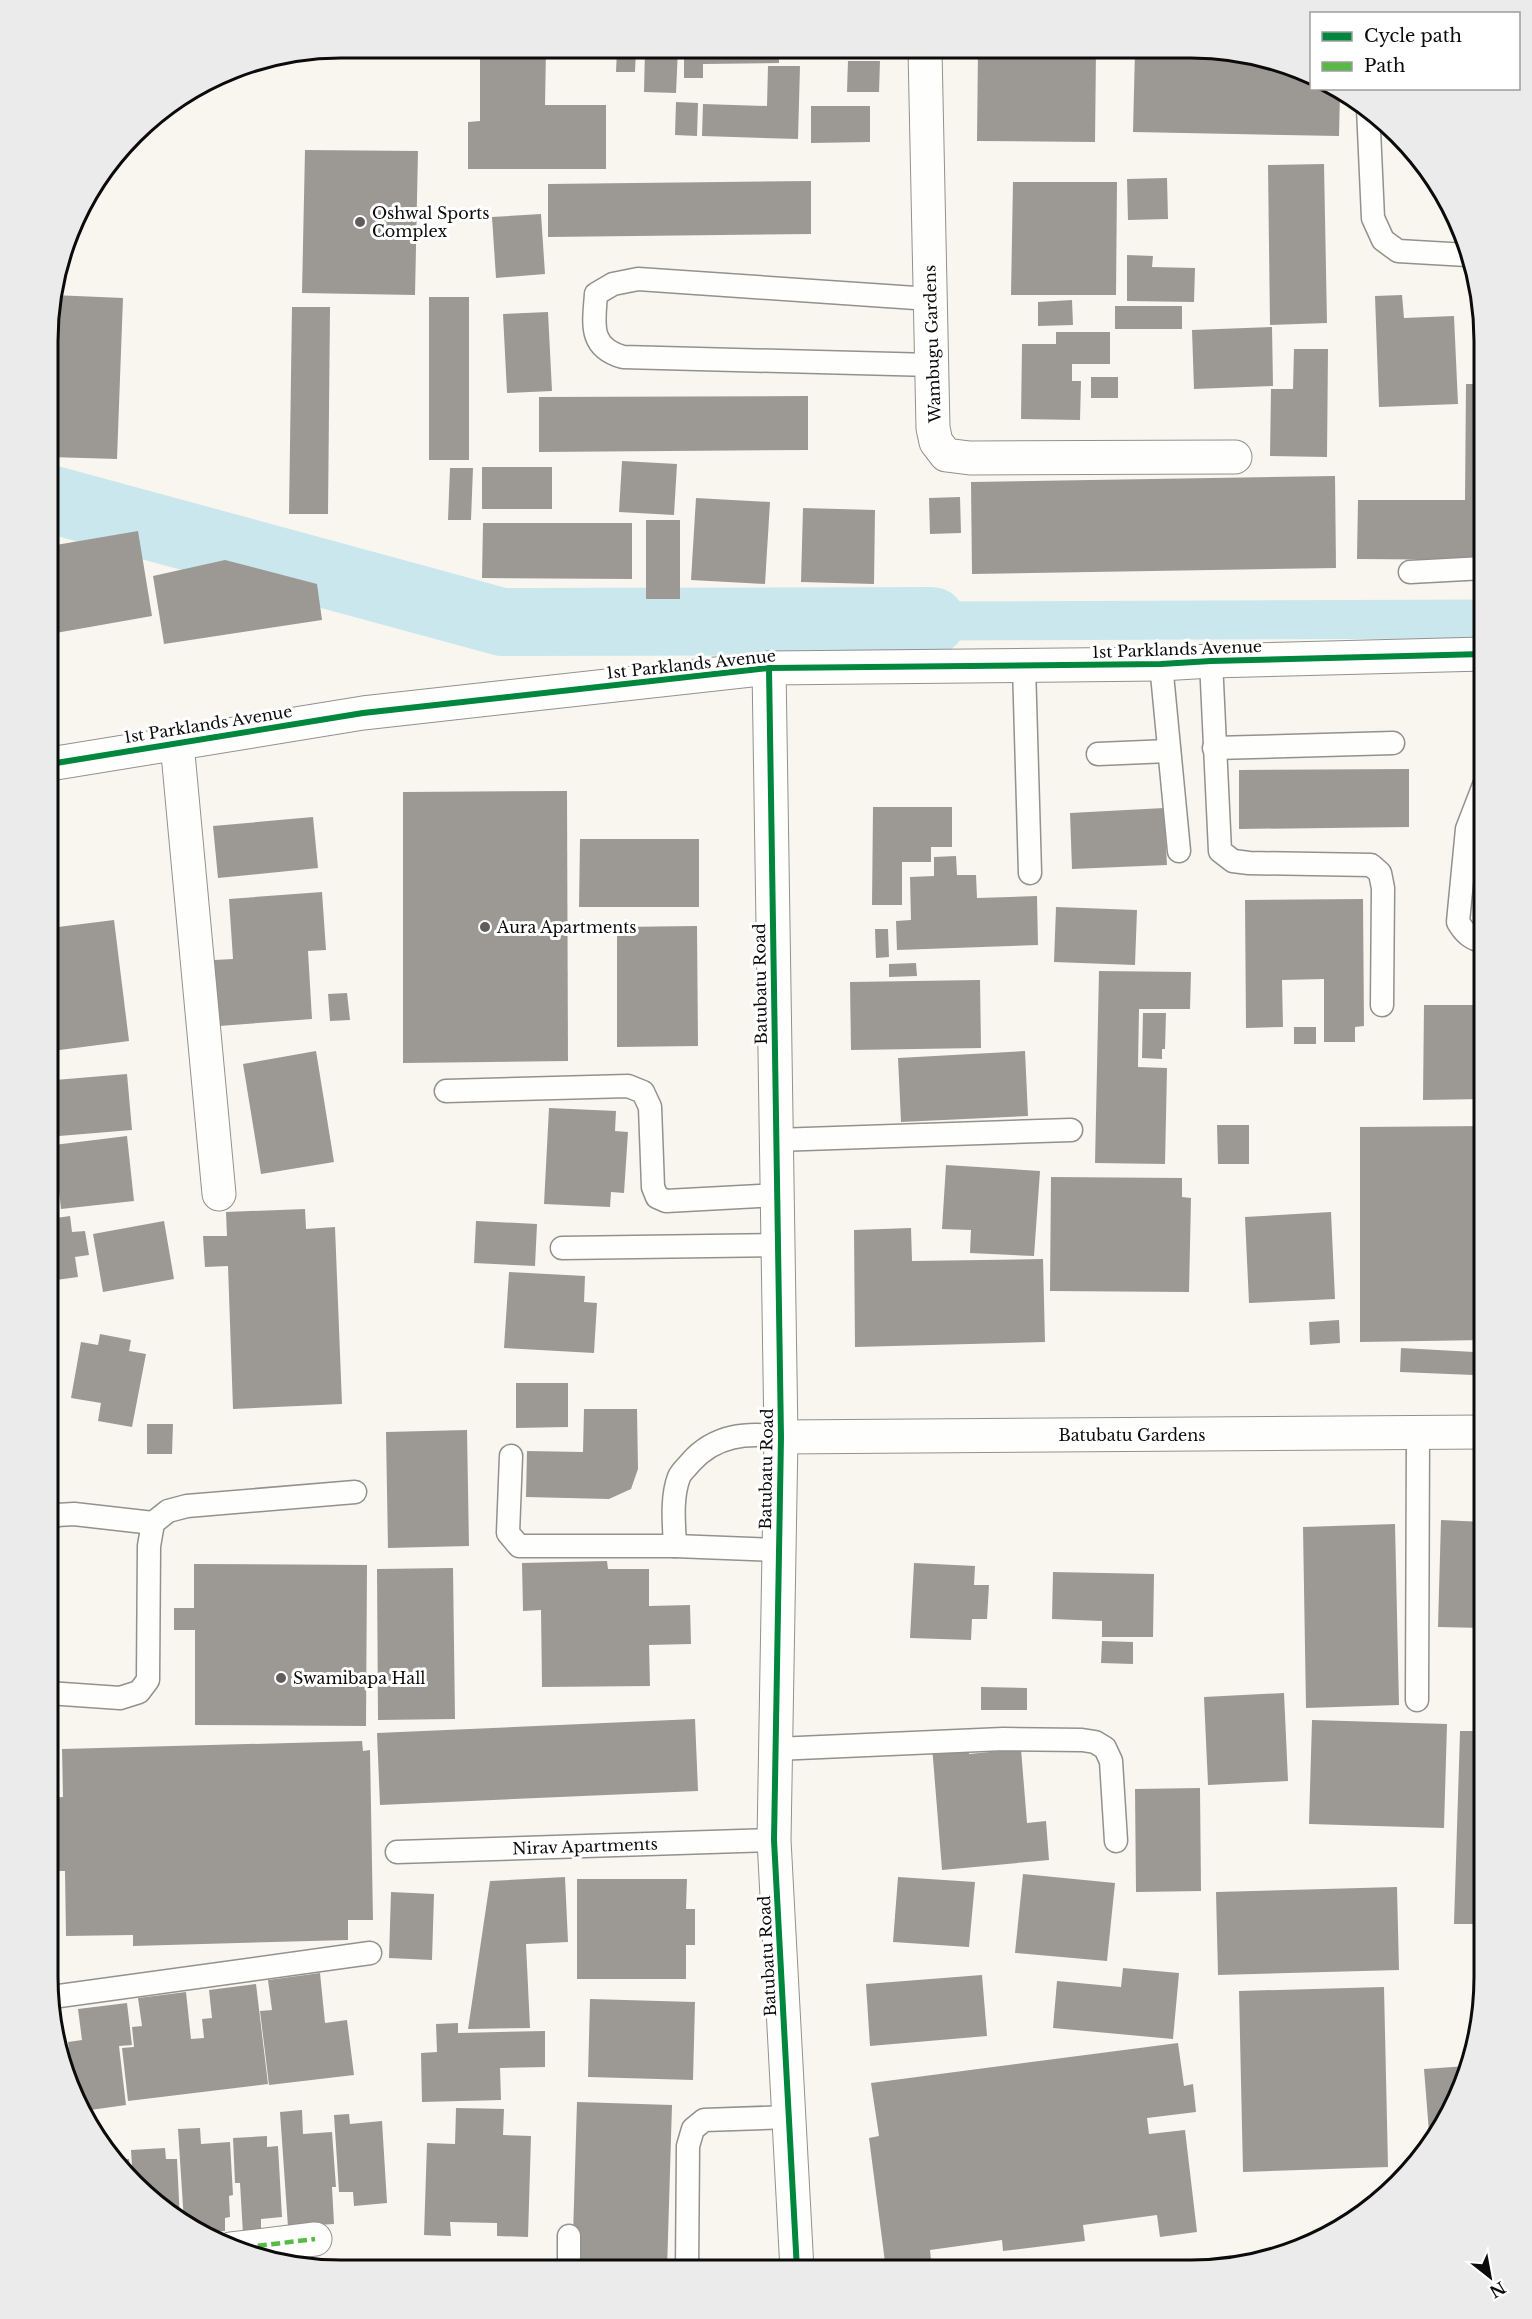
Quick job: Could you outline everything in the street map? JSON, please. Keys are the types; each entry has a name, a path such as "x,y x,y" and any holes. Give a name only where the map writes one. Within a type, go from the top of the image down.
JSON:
{"street":[{"name":"Wambugu Gardens","path":"925,58 933,428 936,442 946,455 970,458 1235,457"},
{"name":"1st Parklands Avenue","path":"58,763 363,713 769,668 1161,664 1474,654"},
{"name":"Batubatu Road","path":"769,668 781,1437 774,1840 796,2260"},
{"path":"177,743 219,1194"},
{"name":"Batubatu Gardens","path":"781,1437 1474,1432"},
{"path":"254,2246 315,2239"}],"lane":[{"path":"1369,122 1373,218 1383,240 1398,251 1459,255"},
{"path":"930,299 638,279 613,284 596,294 593,331 602,345 612,354 623,357 932,365"},
{"path":"1410,572 1474,569"},
{"path":"1211,661 1220,851 1233,861 1371,865 1380,873 1383,888 1382,1005"},
{"path":"1161,664 1179,851"},
{"path":"1024,666 1030,873"},
{"path":"1214,748 1393,742"},
{"path":"1098,754 1169,752"},
{"path":"1474,811 1467,829 1458,922 1464,931 1474,938"},
{"path":"446,1091 628,1086 643,1092 650,1107 653,1187 657,1197 666,1202 777,1195"},
{"path":"776,1140 1071,1130"},
{"path":"562,1248 778,1245"},
{"path":"675,1546 674,1502 680,1476 700,1452 726,1439 755,1433 781,1437"},
{"path":"1417,1700 1418,1433"},
{"path":"511,1456 508,1533 519,1546 675,1546 778,1550"},
{"path":"58,1694 120,1698 139,1692 148,1680 149,1546 153,1523 168,1511 187,1506 355,1492"},
{"path":"58,1515 74,1514 153,1523"},
{"path":"776,1749 1003,1739 1095,1742 1105,1748 1111,1761 1116,1841"},
{"name":"Nirav Apartments","path":"397,1852 774,1840"},
{"path":"59,1996 370,1953"},
{"path":"687,2260 688,2146 693,2129 704,2120 789,2117"},
{"path":"568,2236 569,2260"}],"building":[{"path":"480,58 546,58 545,105 606,105 606,169 468,169 468,122 480,121"},
{"path":"617,58 636,58 635,72 616,72"},
{"path":"645,58 678,58 676,93 644,92"},
{"path":"684,58 779,58 779,63 703,64 703,78 684,78"},
{"path":"978,58 1096,58 1095,142 977,141"},
{"path":"1135,58 1209,59 1246,64 1299,80 1310,85 1310,90 1320,90 1340,101 1339,136 1133,132"},
{"path":"848,61 880,61 879,92 847,92"},
{"path":"768,66 800,66 798,139 702,136 703,104 767,106"},
{"path":"676,102 698,103 697,136 675,135"},
{"path":"811,106 870,106 870,142 811,143"},
{"name":"Oshwal Sports Complex","path":"305,150 418,151 415,295 302,293"},
{"path":"1324,164 1327,323 1270,325 1268,165"},
{"path":"1167,178 1168,219 1128,220 1127,179"},
{"path":"811,181 811,234 548,237 548,184"},
{"path":"1013,182 1117,182 1116,295 1011,295"},
{"path":"541,214 545,274 496,278 492,217"},
{"path":"1127,255 1153,256 1152,267 1195,268 1194,302 1127,301"},
{"path":"63,295 123,298 117,459 58,457 58,342"},
{"path":"1402,295 1404,318 1454,316 1458,404 1379,407 1375,296"},
{"path":"429,297 469,297 469,460 429,460"},
{"path":"1072,300 1073,325 1038,326 1038,302"},
{"path":"1115,306 1182,306 1182,329 1115,329"},
{"path":"292,307 330,307 328,514 289,514"},
{"path":"548,312 552,391 507,393 503,314"},
{"path":"1272,327 1273,386 1194,389 1192,330"},
{"path":"1056,332 1110,332 1110,364 1072,364 1072,381 1081,381 1080,420 1021,419 1022,344 1056,344"},
{"path":"1294,349 1328,349 1327,457 1270,456 1271,389 1293,389"},
{"path":"1091,377 1118,377 1118,398 1091,398"},
{"path":"1466,384 1474,384 1474,560 1357,559 1358,500 1465,500"},
{"path":"808,396 808,450 539,452 539,397"},
{"path":"622,461 677,464 674,515 619,512"},
{"path":"482,467 552,467 552,509 482,509"},
{"path":"450,468 473,468 471,520 448,520"},
{"path":"1335,476 1336,568 972,574 971,482"},
{"path":"960,497 961,533 930,534 929,498"},
{"path":"696,498 770,502 765,584 691,580"},
{"path":"803,508 875,510 874,584 801,582"},
{"path":"646,520 680,520 680,599 646,599"},
{"path":"483,523 632,523 632,579 482,578"},
{"path":"138,531 152,616 58,633 58,545"},
{"path":"225,560 317,584 322,620 164,644 153,576"},
{"path":"1409,769 1409,827 1239,829 1239,770"},
{"name":"Aura Apartments","path":"567,791 568,1061 403,1063 403,792"},
{"path":"873,807 952,807 952,847 931,847 931,862 902,862 902,905 872,905"},
{"path":"1164,808 1167,865 1072,869 1070,813"},
{"path":"313,817 318,868 218,878 213,826"},
{"path":"580,839 699,839 699,907 579,907"},
{"path":"956,856 957,875 976,875 977,898 1037,896 1038,945 897,950 896,921 911,920 910,877 934,876 934,857"},
{"path":"322,892 326,950 308,951 312,1019 219,1026 214,960 233,959 229,899"},
{"path":"1363,899 1364,1026 1355,1027 1355,1042 1324,1042 1324,979 1282,980 1283,1027 1246,1028 1245,900"},
{"path":"1056,907 1137,910 1135,965 1054,962"},
{"path":"114,920 129,1041 58,1050 58,927"},
{"path":"697,926 698,1046 617,1047 617,927"},
{"path":"875,929 888,929 889,957 876,958"},
{"path":"916,963 917,976 889,977 889,964"},
{"path":"1099,971 1191,972 1190,1009 1139,1009 1138,1067 1167,1068 1165,1164 1095,1163"},
{"path":"980,980 981,1048 851,1050 850,982"},
{"path":"347,993 350,1020 330,1021 328,994"},
{"path":"1424,1005 1474,1005 1474,1099 1423,1100"},
{"path":"1143,1013 1166,1013 1165,1049 1162,1049 1162,1059 1142,1058"},
{"path":"1294,1027 1316,1027 1316,1044 1294,1044"},
{"path":"316,1051 334,1162 261,1174 243,1064"},
{"path":"1025,1051 1028,1116 901,1122 898,1058"},
{"path":"127,1074 132,1130 59,1136 58,1080"},
{"path":"549,1108 616,1111 615,1131 628,1132 624,1193 611,1192 610,1207 544,1204"},
{"path":"1217,1125 1249,1125 1249,1164 1218,1164"},
{"path":"1474,1126 1474,1340 1360,1342 1360,1127"},
{"path":"127,1136 134,1201 61,1209 58,1145"},
{"path":"946,1165 1040,1171 1034,1256 970,1253 971,1230 942,1229"},
{"path":"1051,1177 1182,1178 1182,1197 1191,1198 1189,1292 1050,1291"},
{"path":"305,1209 306,1229 335,1227 342,1404 233,1409 228,1266 205,1267 203,1236 227,1236 226,1212"},
{"path":"1331,1212 1335,1299 1249,1303 1245,1217"},
{"path":"70,1216 72,1232 85,1231 89,1255 75,1257 78,1277 58,1280 58,1218"},
{"path":"164,1221 174,1279 103,1292 93,1234"},
{"path":"476,1221 537,1224 535,1266 474,1263"},
{"path":"911,1228 912,1261 1043,1259 1045,1342 855,1347 854,1230"},
{"path":"509,1272 585,1276 584,1302 597,1303 594,1353 504,1348"},
{"path":"1339,1320 1340,1343 1310,1345 1309,1322"},
{"path":"100,1334 131,1340 129,1351 146,1354 132,1427 98,1421 101,1403 71,1398 81,1342 98,1345"},
{"path":"1401,1348 1474,1352 1473,1375 1400,1372"},
{"path":"516,1383 568,1383 568,1427 516,1428"},
{"path":"584,1409 637,1409 638,1469 631,1489 609,1499 526,1497 527,1451 583,1452"},
{"path":"147,1424 173,1424 172,1454 147,1454"},
{"path":"467,1430 469,1546 388,1548 386,1432"},
{"path":"1441,1520 1474,1522 1474,1628 1438,1627"},
{"path":"1395,1524 1399,1705 1306,1708 1303,1527"},
{"path":"607,1561 608,1569 649,1569 649,1606 690,1605 691,1644 649,1645 650,1686 542,1687 541,1610 523,1611 522,1563"},
{"path":"914,1563 975,1566 974,1585 989,1585 987,1619 972,1619 971,1640 910,1638"},
{"name":"Swamibapa Hall","path":"194,1564 367,1565 366,1726 195,1725 195,1630 174,1630 174,1608 194,1608"},
{"path":"453,1568 455,1719 378,1720 377,1569"},
{"path":"1053,1572 1154,1574 1153,1637 1102,1637 1102,1621 1052,1619"},
{"path":"1102,1641 1133,1642 1133,1664 1101,1663"},
{"path":"981,1687 1027,1688 1027,1710 981,1710"},
{"path":"1284,1693 1288,1781 1208,1785 1204,1697"},
{"path":"695,1719 698,1791 380,1805 377,1733"},
{"path":"1312,1720 1447,1724 1444,1828 1309,1824"},
{"path":"1460,1731 1474,1731 1474,1924 1454,1924"},
{"path":"362,1741 363,1751 370,1750 373,1920 348,1920 348,1940 133,1946 133,1935 66,1936 65,1871 58,1871 58,1797 63,1797 62,1749"},
{"path":"969,1742 969,1754 1021,1749 1027,1823 1046,1821 1049,1860 942,1870 932,1746"},
{"path":"1200,1788 1201,1891 1136,1892 1135,1789"},
{"path":"1023,1874 1115,1883 1107,1961 1015,1953"},
{"path":"565,1877 568,1942 526,1944 530,2028 468,2029 490,1881"},
{"path":"898,1877 975,1882 969,1947 893,1942"},
{"path":"577,1879 687,1879 686,1909 695,1909 695,1945 686,1945 686,1979 577,1979"},
{"path":"1397,1887 1399,1970 1218,1975 1216,1892"},
{"path":"391,1892 434,1894 432,1960 389,1958"},
{"path":"1123,1968 1179,1973 1173,2039 1053,2028 1057,1981 1121,1987"},
{"path":"320,1973 325,2023 347,2020 354,2075 269,2085 260,2011 272,2010 268,1980"},
{"path":"982,1975 987,2036 870,2046 866,1984"},
{"path":"256,1984 268,2084 128,2101 122,2048 134,2047 132,2027 142,2026 138,1998 186,1992 191,2039 204,2038 202,2019 212,2018 209,1990"},
{"path":"1384,1987 1388,2167 1243,2172 1239,1991"},
{"path":"590,1999 695,2002 693,2080 588,2077"},
{"path":"127,2003 132,2045 119,2046 126,2105 91,2110 88,2103 70,2056 68,2042 82,2040 78,2009"},
{"path":"458,2023 458,2033 545,2031 545,2067 500,2068 501,2100 422,2102 421,2053 437,2052 436,2024"},
{"path":"1178,2043 1184,2086 1193,2084 1196,2112 1147,2118 1149,2134 1185,2130 1197,2232 1160,2237 1157,2215 1083,2225 1085,2241 1003,2251 1002,2240 930,2250 931,2260 885,2260 869,2138 879,2136 871,2083"},
{"path":"1458,2067 1452,2086 1429,2130 1424,2069"},
{"path":"577,2102 672,2105 667,2260 572,2260"},
{"path":"456,2108 504,2109 503,2135 531,2136 528,2237 497,2236 497,2223 450,2222 451,2236 424,2235 427,2143 455,2144"},
{"path":"302,2110 303,2134 332,2132 336,2187 332,2187 334,2224 288,2227 280,2112"},
{"path":"349,2114 350,2124 382,2121 387,2203 354,2206 353,2192 339,2192 334,2115"},
{"path":"200,2128 201,2144 230,2142 233,2195 229,2196 230,2217 225,2218 225,2231 217,2232 183,2213 178,2129"},
{"path":"267,2136 267,2147 278,2146 282,2217 261,2219 261,2233 243,2234 240,2183 235,2183 233,2138"},
{"path":"165,2148 166,2159 177,2159 179,2210 141,2178 132,2168 131,2150"}],"waterway":[{"path":"58,501 502,622 932,621"},
{"path":"932,621 1474,619"}],"marked path":[{"path":"254,2246 315,2239"}],"cycle path":[{"path":"58,763 363,713 769,668 1161,664 1474,654"},
{"path":"769,668 781,1437 774,1840 796,2260"}],"place":[{"name":"Oshwal Sports Complex","path":"360,222"},
{"name":"Aura Apartments","path":"485,927"},
{"name":"Swamibapa Hall","path":"281,1678"}]}
